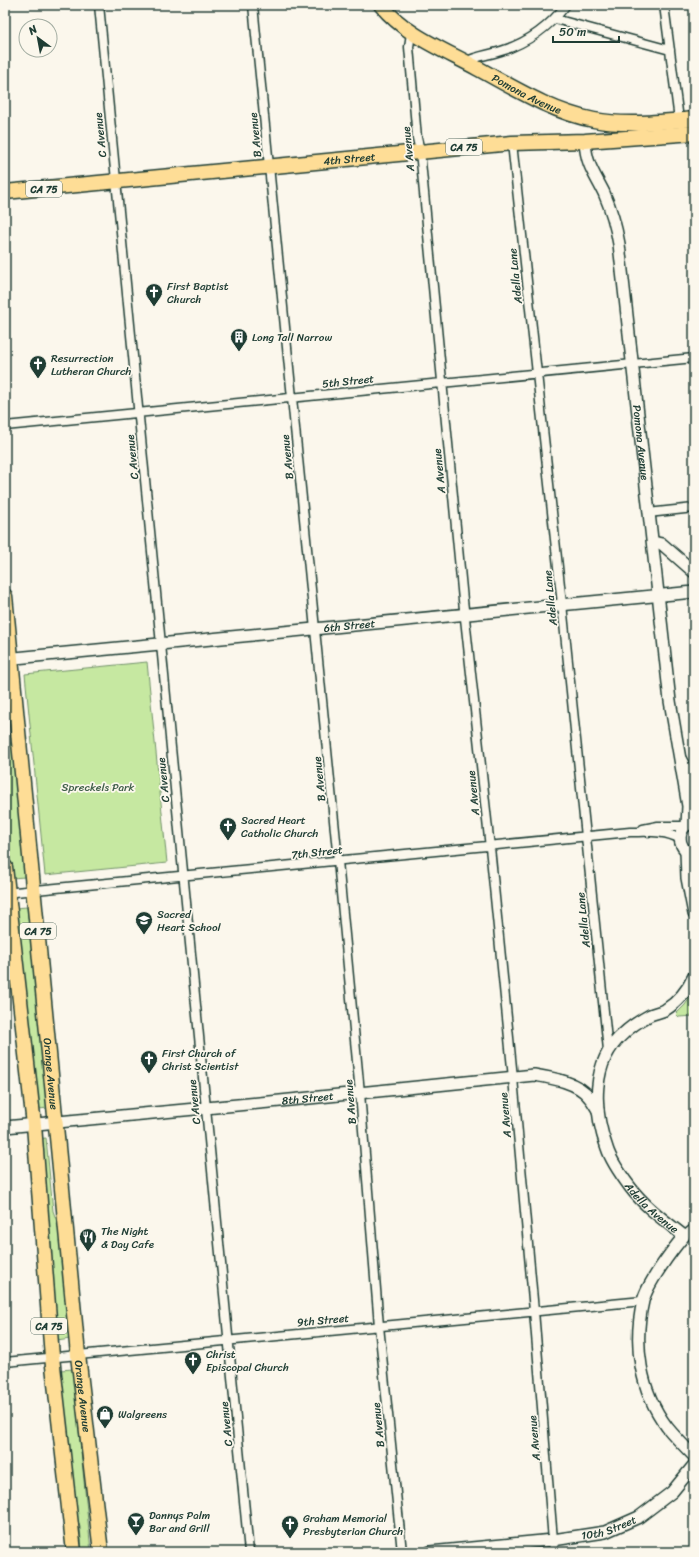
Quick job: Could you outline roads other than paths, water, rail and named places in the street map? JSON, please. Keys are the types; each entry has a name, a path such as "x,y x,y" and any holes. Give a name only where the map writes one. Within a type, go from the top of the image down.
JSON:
{"highway":[{"name":"Pomona Avenue","path":"381,5 391,17 411,33 549,106 564,112 595,120 643,123 694,118"},
{"name":"4th Street","path":"5,192 512,143 585,141 694,133"},
{"name":"Orange Avenue","path":"5,596 8,659 34,891 78,1355 101,1552"},
{"name":"Orange Avenue","path":"5,867 6,893 34,1125 52,1357 74,1552"}],"street":[{"name":"C Avenue","path":"99,5 249,1552"},
{"name":"B Avenue","path":"253,5 338,860 360,1093 378,1326 402,1552"},
{"path":"466,62 476,57 503,51 538,33 555,19 566,5"},
{"path":"664,5 678,112"},
{"path":"555,19 670,50"},
{"name":"A Avenue","path":"411,33 409,47 417,138 420,151 465,614 513,1078 554,1552"},
{"name":"Pomona Avenue","path":"585,141 586,155 589,165 604,194 615,223 619,244 670,701 688,806 689,824 680,834 680,840"},
{"name":"Adella Lane","path":"512,143 608,1050"},
{"name":"5th Street","path":"5,426 694,358"},
{"path":"648,513 694,508"},
{"path":"653,542 662,544 694,572"},
{"name":"6th Street","path":"8,659 694,592"},
{"path":"678,750 694,798"},
{"name":"Pomona Avenue","path":"678,750 694,782"},
{"name":"7th Street","path":"630,832 658,826 689,824"},
{"name":"7th Street","path":"6,893 630,832 671,834 680,840"},
{"path":"680,840 681,845 690,853 687,878 694,914"},
{"path":"692,900 694,880"},
{"name":"Adella Avenue","path":"694,976 689,986 676,1001 664,1010 650,1015 623,1034 608,1050 600,1070 597,1096 598,1110 607,1148 616,1167 630,1188 647,1206 684,1236 673,1248 655,1277 643,1301 638,1340 641,1370 650,1398 666,1425 676,1438 694,1456"},
{"name":"8th Street","path":"5,1127 534,1075 559,1079 574,1086 587,1094 598,1110"},
{"path":"684,1236 694,1228"},
{"name":"9th Street","path":"5,1362 643,1301"},
{"name":"10th Street","path":"430,1552 553,1540 605,1532 639,1517 672,1492 694,1465"}],"place":[{"name":"First Baptist Church","path":"154,307"},
{"name":"Long Tall Narrow","path":"239,352"},
{"name":"Resurrection Lutheran Church","path":"38,379"},
{"name":"Sacred Heart Catholic Church","path":"228,841"},
{"name":"Sacred Heart School","path":"144,935"},
{"name":"First Church of Christ Scientist","path":"149,1074"},
{"name":"The Night & Day Cafe","path":"88,1252"},
{"name":"Christ Episcopal Church","path":"193,1375"},
{"name":"Walgreens","path":"105,1429"},
{"name":"Dannys Palm Bar and Grill","path":"136,1536"},
{"name":"Graham Memorial Presbyterian Church","path":"290,1539"}],"park label":[{"name":"Spreckels Park","path":"98,787"}]}
